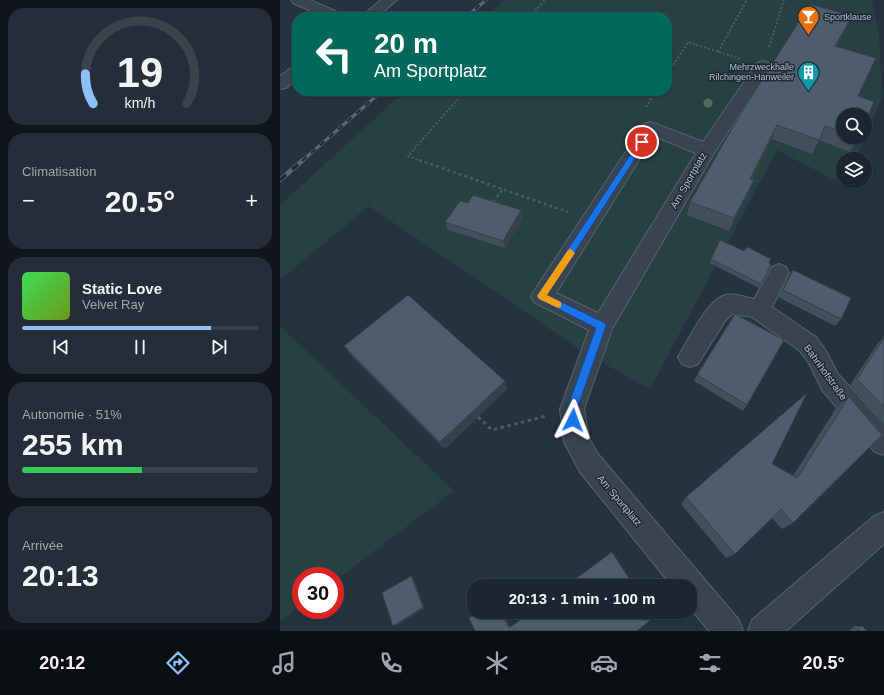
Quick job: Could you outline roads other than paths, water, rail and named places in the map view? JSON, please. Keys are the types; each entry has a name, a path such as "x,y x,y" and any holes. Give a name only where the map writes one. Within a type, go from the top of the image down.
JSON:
{"street":[{"path":"298,0 326,12"},
{"path":"374,12 390,0"},
{"path":"707,150 763,66"},
{"path":"280,84 292,75"},
{"name":"Am Sportplatz","path":"602,326 542,296 650,128 707,150 602,326 572,409 577,442 590,463 728,631"},
{"path":"760,310 778,273"},
{"name":"Bahnhofstraße","path":"690,357 717,314 727,304 742,305 760,310 808,344 818,358 830,382 884,443"},
{"path":"763,631 884,526"}],"railway":[{"path":"472,12 486,0"},
{"path":"302,161 376,96"},
{"path":"280,180 303,160"}],"place":[{"name":"Sportklause","path":"809,36"},
{"name":"Mehrzweckhalle Rilchingen-Hanweiler","path":"809,92"}]}
